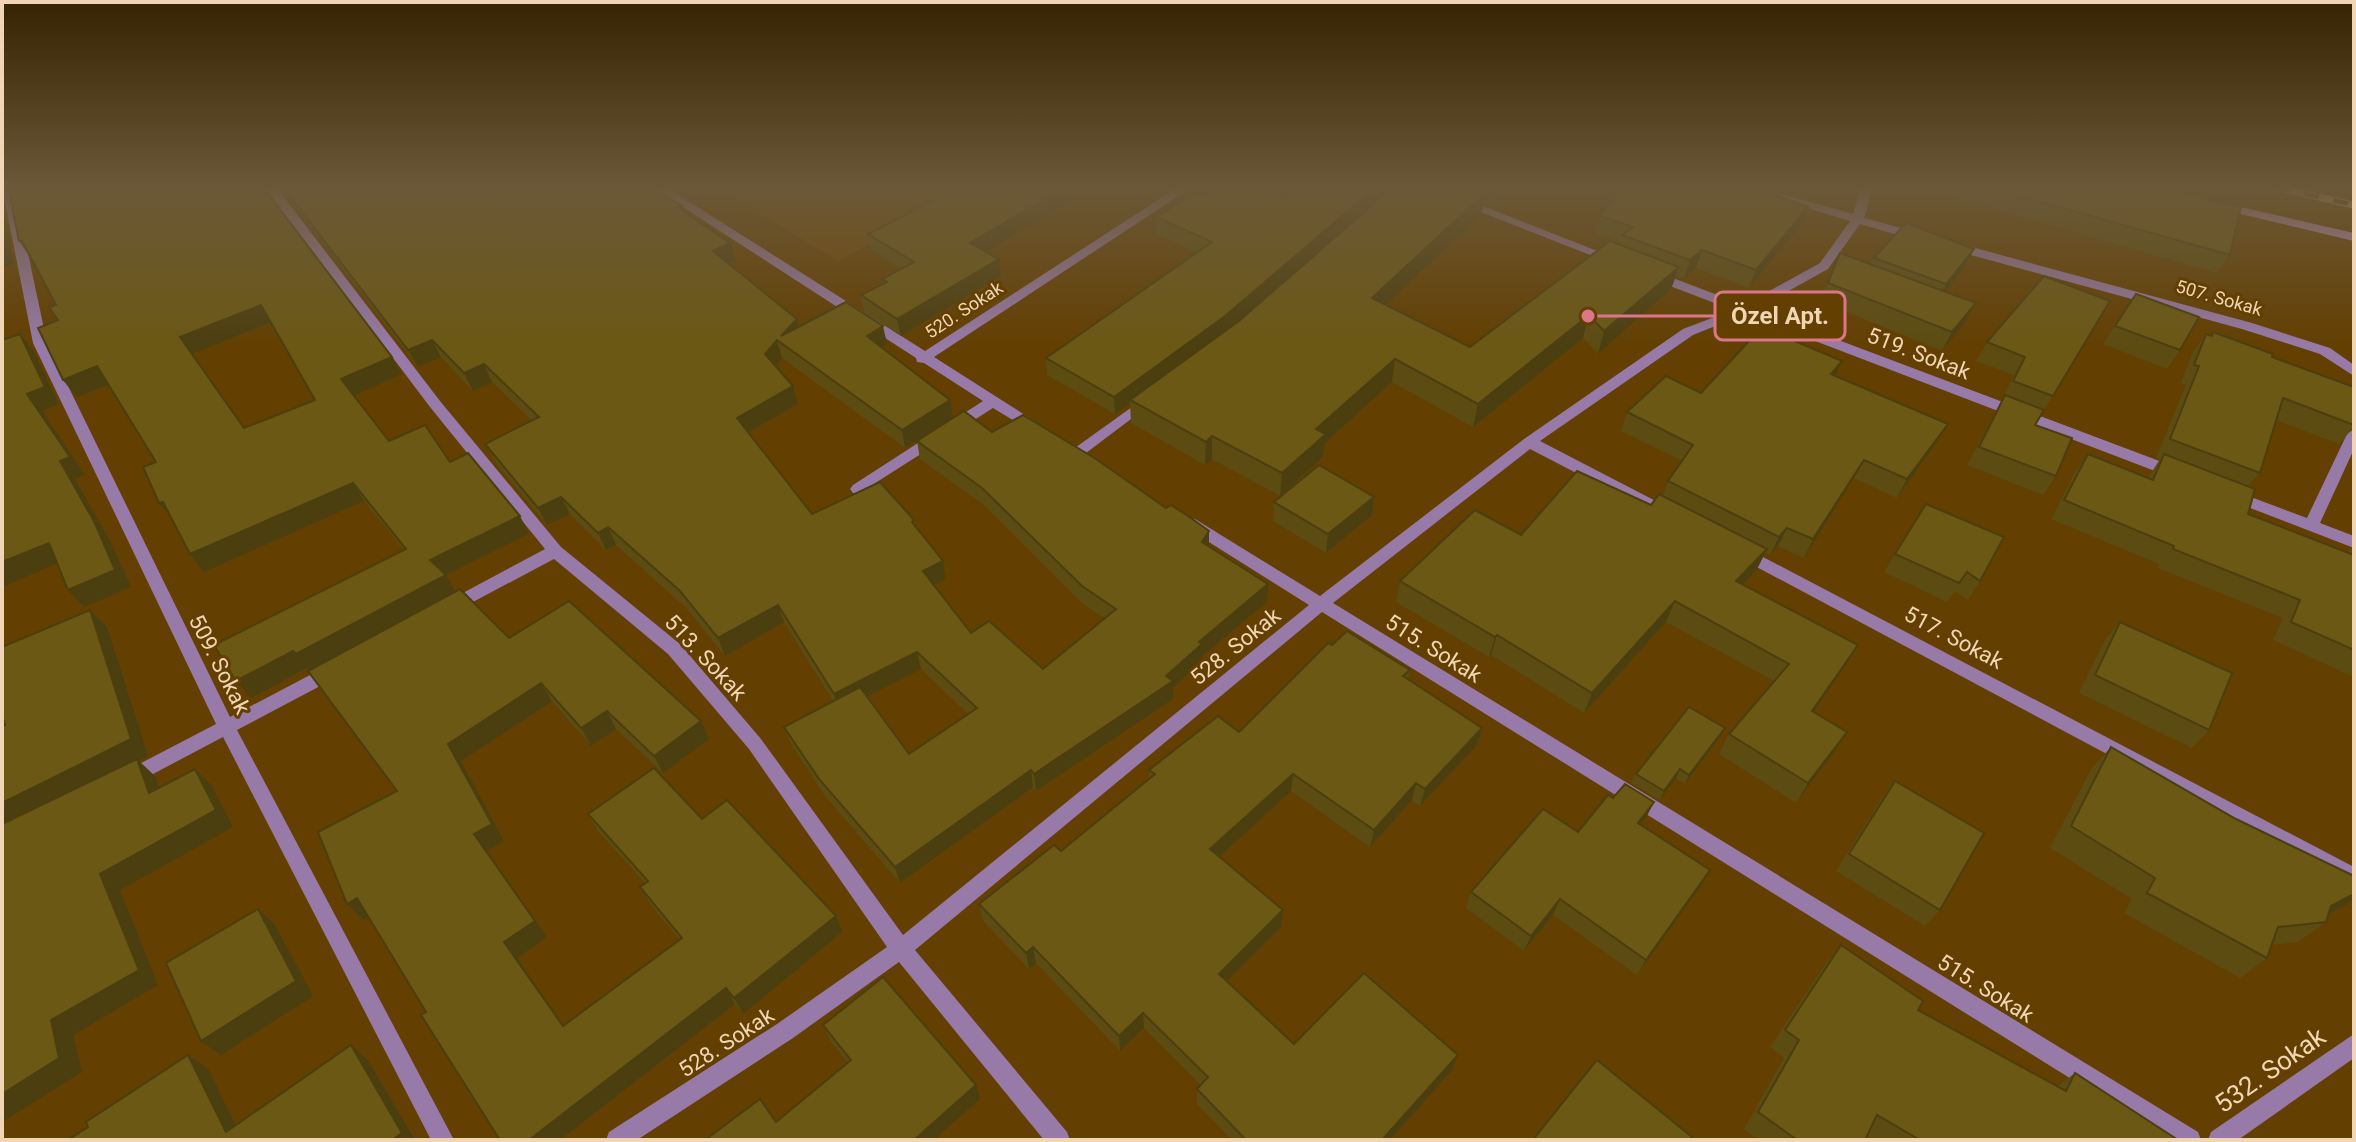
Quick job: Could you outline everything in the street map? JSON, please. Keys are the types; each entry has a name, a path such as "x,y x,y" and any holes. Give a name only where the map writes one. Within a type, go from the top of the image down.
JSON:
{"street":[{"name":"509. Sokak","path":"19,240 40,343 227,728 443,1140"},
{"name":"513. Sokak","path":"311,240 435,404 555,551 674,649 755,744 901,949 1059,1140"},
{"path":"740,240 922,359 1072,450 1154,396"},
{"name":"520. Sokak","path":"922,359 1104,240"},
{"path":"1563,240 1628,265"},
{"name":"528. Sokak","path":"617,1140 785,1031 901,949 1321,604 1529,442 1688,332 1745,310 1824,266 1842,240"},
{"name":"507. Sokak","path":"1932,240 2247,326 2325,351 2354,372"},
{"name":"519. Sokak","path":"1642,271 2192,480"},
{"path":"858,489 992,402"},
{"path":"2311,525 2354,434"},
{"path":"1529,442 1682,520"},
{"path":"2222,491 2354,542"},
{"name":"515. Sokak","path":"1172,512 2190,1140"},
{"name":"517. Sokak","path":"1723,542 2354,877"},
{"path":"432,617 555,551"},
{"path":"114,785 350,662"},
{"name":"532. Sokak","path":"2219,1140 2354,1045"}],"shaded area":[{"path":"804,240 876,240 838,261"}],"building":[{"path":"19,240 303,240 392,357 341,379 389,441 425,425 450,462 468,453 520,516 430,560 446,575 296,654 293,651 236,681 214,645 406,549 353,483 190,554 163,502 159,503 143,467 156,462 97,366 63,380 38,328 58,320 49,307 56,305","holes":["261,305 315,400 244,428 180,337"]},
{"path":"324,240 726,240 730,243 713,251 797,319 781,336 846,302 883,326 867,336 950,400 902,430 777,340 765,354 793,386 737,418 812,514 880,482 914,520 912,522 943,561 923,571 971,633 989,621 1043,669 1116,609 1082,586 982,488 917,441 964,411 992,432 1023,415 1096,459 1166,508 1171,505 1191,518 1209,531 1202,542 1268,584 1199,642 1202,644 1166,676 1173,681 1034,774 1031,770 895,867 819,779 784,727 860,687 909,754 977,708 917,652 834,694 778,605 718,638 680,591 608,527 598,533 561,497 538,508 485,444 539,417 484,364 464,373 432,340 408,350"},
{"path":"878,240 975,240 970,243 999,259 897,319 861,295 887,282 882,279 914,262"},
{"path":"1208,240 1314,240 1225,316 1114,397 1046,358 1212,242"},
{"path":"1332,240 1434,240 1372,298 1470,347 1610,241 1679,267 1604,331 1589,315 1478,404 1395,359 1316,429 1326,434 1282,473 1212,436 1206,442 1130,400 1239,321"},
{"path":"1636,240 1781,240 1756,270 1702,250 1690,260"},
{"path":"1890,240 1951,240 1974,249 1946,284 1874,258"},
{"path":"2178,240 2233,240 2230,255"},
{"path":"1840,253 1976,303 1952,332 1828,283"},
{"path":"2044,276 2110,301 2053,396 2013,381 2025,357 1987,342"},
{"path":"2136,294 2199,317 2180,350 2115,326"},
{"path":"1762,327 1842,361 1831,374 1948,424 1907,479 1864,460 1813,539 1787,528 1779,537 1668,481 1693,445 1627,412 1666,376 1701,393"},
{"path":"2213,332 2354,387 2354,425 2283,398 2260,473 2170,439 2199,366 2194,365 2206,334 2212,336"},
{"path":"20,334 45,387 27,394 70,457 60,461 95,523 115,570 68,590 49,543 2,562 2,340"},
{"path":"2005,395 2044,410 2035,425 2072,438 2056,476 1979,447"},
{"path":"2088,454 2153,480 2164,454 2255,489 2248,514 2354,555 2354,650 2291,622 2300,600 2173,549 2174,546 2064,500"},
{"path":"1319,465 1374,497 1328,534 1274,502"},
{"path":"1577,471 1651,505 1659,494 1767,549 1736,581 1858,645 1812,711 1847,732 1808,783 1729,734 1789,664 1675,601 1592,693 1400,581 1475,510 1521,535"},
{"path":"1926,504 2004,537 1980,581 1967,572 1959,583 1895,554"},
{"path":"460,589 509,638 569,601 701,721 654,756 607,711 581,728 541,683 448,744 492,824 474,834 535,921 504,942 563,1026 682,938 640,887 648,881 588,814 654,768 702,819 727,800 836,916 734,998 726,988 529,1140 500,1140 421,1015 426,1012 357,898 347,904 318,832 397,791 308,671"},
{"path":"90,610 131,739 2,803 2,726 5,725 2,715 2,647"},
{"path":"2120,622 2232,673 2209,730 2095,675"},
{"path":"1347,631 1410,670 1403,676 1482,728 1425,789 1416,783 1374,830 1293,774 1210,849 1283,910 1219,974 1294,1044 1364,973 1458,1055 1382,1140 1246,1140 1197,1089 1208,1077 1143,1013 1119,1036 1033,947 1026,953 979,904 1054,845 1061,851 1155,774 1149,770 1218,716 1239,732 1328,643 1332,645"},
{"path":"1689,707 1725,728 1689,775 1680,769 1664,791 1636,774"},
{"path":"2111,747 2236,819 2354,876 2354,894 2331,906 2326,922 2278,927 2267,958 2147,893 2155,878 2071,826"},
{"path":"137,759 149,793 195,769 216,810 100,874 139,970 51,1020 59,1058 2,1094 2,824"},
{"path":"1895,781 1984,833 1940,910 1849,854"},
{"path":"1625,784 1654,802 1638,823 1710,870 1646,960 1560,899 1531,936 1471,892 1543,809 1578,832 1608,795 1613,798"},
{"path":"258,909 296,981 201,1041 166,963"},
{"path":"1841,945 1923,1001 1918,1010 2066,1091 2075,1073 2178,1140 1920,1140 1877,1115 1865,1140 1797,1140 1758,1112 1799,1040 1785,1030"},
{"path":"883,977 976,1085 914,1140 705,1140 760,1099 776,1122 851,1060 823,1025"},
{"path":"351,1045 402,1133 392,1140 68,1140 88,1127 86,1122 188,1055 226,1132"},
{"path":"1597,1060 1692,1137 1690,1140 1533,1140"}],"place":[{"name":"Özel Apt.","path":"1588,316"}]}
